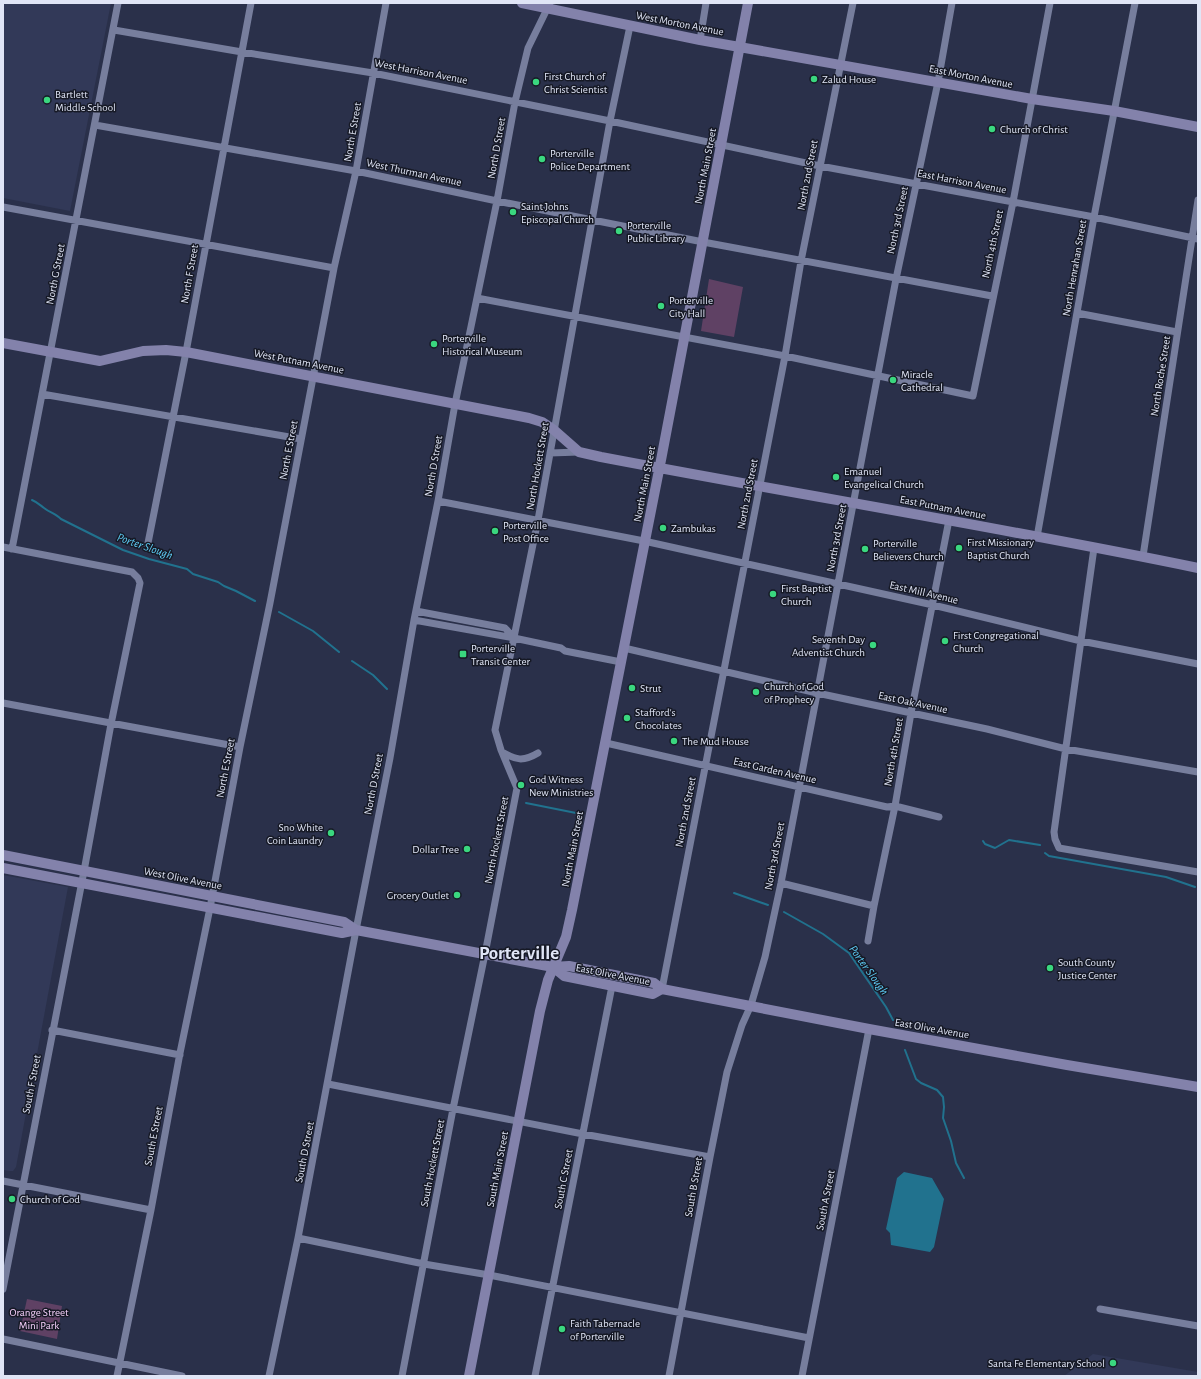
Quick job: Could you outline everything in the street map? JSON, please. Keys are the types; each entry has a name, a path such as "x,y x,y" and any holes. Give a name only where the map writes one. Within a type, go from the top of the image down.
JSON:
{"main road":[{"name":"West Morton Avenue","path":"522,3 548,6 630,26 740,47"},
{"name":"North Main Street","path":"553,967 568,930 606,743 748,3"},
{"name":"East Morton Avenue","path":"740,47 1032,99 1114,111 1198,127"},
{"name":"West Putnam Avenue","path":"3,344 100,361 143,351 166,350 186,352 528,418 542,422 554,430 579,452"},
{"path":"579,452 659,468"},
{"name":"East Putnam Avenue","path":"659,468 949,520 1143,556 1198,568"},
{"name":"West Olive Avenue","path":"3,855 84,871 211,902"},
{"path":"3,861 16,863 19,861 19,858"},
{"name":"West Olive Avenue","path":"3,868 82,883 344,922 356,930 553,967"},
{"name":"East Olive Avenue","path":"553,967 569,966 654,983 662,989 869,1029 1198,1087"},
{"name":"East Olive Avenue","path":"553,967 564,976 612,986 653,994 662,989"},
{"name":"South Main Street","path":"469,1376 540,1011 553,967"}],"street":[{"name":"North G Street","path":"12,549 114,30 118,3"},
{"name":"North F Street","path":"148,548 225,148 251,3"},
{"name":"North E Street","path":"211,902 334,268 356,171 386,3"},
{"path":"700,40 706,3"},
{"name":"North 2nd Street","path":"662,989 724,672 801,261 853,3"},
{"name":"North 3rd Street","path":"751,1006 765,957 781,883 896,279 938,82 952,3"},
{"name":"North 4th Street","path":"878,377 973,396 992,296 1013,202 1050,3"},
{"name":"North Henrahan Street","path":"1037,537 1094,217 1135,3"},
{"name":"North D Street","path":"356,930 390,758 414,620 438,501 455,404 497,201 515,102 528,48 548,6"},
{"name":"North Hockett Street","path":"485,954 517,788 502,752 495,730 538,520 610,121 630,26"},
{"name":"West Harrison Avenue","path":"114,30 373,73 721,145"},
{"name":"West Thurman Avenue","path":"95,125 356,171 703,242 992,296"},
{"name":"East Harrison Avenue","path":"721,145 820,166 1094,217 1195,239"},
{"name":"North Roche Street","path":"1143,556 1177,332 1195,239 1198,200"},
{"path":"3,207 334,268"},
{"path":"477,298 784,356 878,377"},
{"path":"1077,313 1177,332"},
{"path":"42,394 301,439"},
{"path":"550,453 579,452"},
{"name":"East Mill Avenue","path":"438,501 644,541 933,605 1081,641 1198,664"},
{"name":"North 4th Street","path":"868,941 949,520"},
{"path":"3,547 132,572 138,578 140,583 111,724 82,883"},
{"path":"1094,548 1054,832 1055,839 1059,848 1198,872"},
{"path":"416,611 505,628 514,638"},
{"path":"414,620 514,638 561,648 565,651 621,662"},
{"name":"East Oak Avenue","path":"624,648 724,672 1066,748 1198,772"},
{"path":"3,703 240,747"},
{"name":"East Garden Avenue","path":"606,743 887,807 895,806 939,818"},
{"path":"502,752 519,760 530,758 538,753"},
{"name":"South F Street","path":"3,1289 52,1030 82,883"},
{"path":"781,883 874,906"},
{"name":"South E Street","path":"117,1376 211,902"},
{"name":"South D Street","path":"269,1376 298,1238 356,930"},
{"name":"South Hockett Street","path":"402,1376 453,1109 485,954"},
{"name":"South C Street","path":"535,1376 612,986"},
{"name":"South B Street","path":"670,1376 710,1157 728,1072 742,1025 751,1006"},
{"name":"South A Street","path":"802,1376 869,1029"},
{"path":"52,1030 180,1055"},
{"path":"328,1084 519,1122 710,1157"},
{"path":"3,1181 151,1210"},
{"path":"298,1238 424,1264 489,1275 809,1338"},
{"path":"1100,1309 1198,1326"},
{"path":"3,1339 182,1376"}],"shaded area":[{"name":"Bartlett Middle School","path":"3,3 111,3 70,211 3,198"},
{"path":"3,875 68,887 16,1167 13,1171 3,1170"},
{"path":"904,1172 932,1178 944,1199 934,1247 930,1252 891,1245 890,1233 886,1229 897,1178"},
{"name":"Santa Fe Elementary School","path":"1093,1354 1198,1372 1198,1376 1064,1376"}],"green space":[{"path":"709,279 743,287 734,337 701,331"},
{"name":"Orange Street Mini Park","path":"27,1299 62,1306 57,1339 20,1331"}],"waterway":[{"name":"Porter Slough","path":"32,500 61,519 123,550 149,559 187,569 193,574 218,582 255,601"},
{"name":"Porter Slough","path":"279,612 313,631 339,652"},
{"name":"Porter Slough","path":"352,661 373,675 387,689"},
{"name":"Porter Slough","path":"526,803 576,813"},
{"path":"983,841 985,844 995,848 1009,840 1040,845"},
{"path":"1045,853 1049,856 1166,877 1195,887"},
{"name":"Porter Slough","path":"734,893 768,905"},
{"name":"Porter Slough","path":"784,912 823,934 849,953 886,1007 893,1020"},
{"name":"Porter Slough","path":"905,1050 916,1079 921,1083 937,1090 943,1097 943,1118 951,1141 956,1163 964,1178"}],"place":[{"name":"Zalud House","path":"814,79"},
{"name":"First Church of Christ Scientist","path":"536,82"},
{"name":"Bartlett Middle School","path":"47,100"},
{"name":"Church of Christ","path":"992,129"},
{"name":"Porterville Police Department","path":"542,159"},
{"name":"Saint Johns Episcopal Church","path":"513,212"},
{"name":"Porterville Public Library","path":"619,231"},
{"name":"Porterville City Hall","path":"661,306"},
{"name":"Porterville Historical Museum","path":"434,344"},
{"name":"Miracle Cathedral","path":"893,380"},
{"name":"Emanuel Evangelical Church","path":"836,477"},
{"name":"Zambukas","path":"663,528"},
{"name":"Porterville Post Office","path":"495,531"},
{"name":"First Missionary Baptist Church","path":"959,548"},
{"name":"Porterville Believers Church","path":"865,549"},
{"name":"First Baptist Church","path":"773,594"},
{"name":"First Congregational Church","path":"945,641"},
{"name":"Seventh Day Adventist Church","path":"873,645"},
{"name":"Porterville Transit Center","path":"463,654"},
{"name":"Strut","path":"632,688"},
{"name":"Church of God of Prophecy","path":"756,692"},
{"name":"Stafford's Chocolates","path":"627,718"},
{"name":"The Mud House","path":"674,741"},
{"name":"God Witness New Ministries","path":"521,785"},
{"name":"Sno White Coin Laundry","path":"331,833"},
{"name":"Dollar Tree","path":"467,849"},
{"name":"Grocery Outlet","path":"457,895"},
{"name":"South County Justice Center","path":"1050,968"},
{"name":"Church of God","path":"12,1199"},
{"name":"Faith Tabernacle of Porterville","path":"562,1329"},
{"name":"Santa Fe Elementary School","path":"1113,1363"}],"district":[{"name":"Porterville","path":"519,952"}]}
